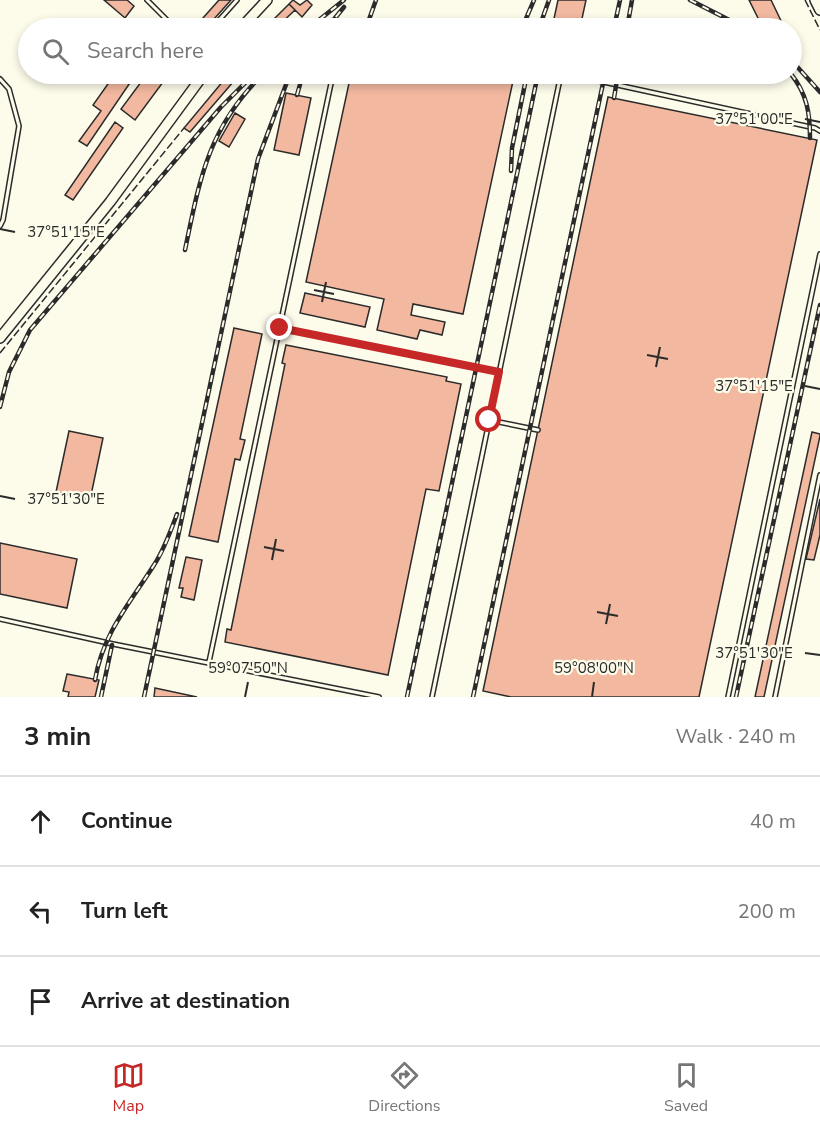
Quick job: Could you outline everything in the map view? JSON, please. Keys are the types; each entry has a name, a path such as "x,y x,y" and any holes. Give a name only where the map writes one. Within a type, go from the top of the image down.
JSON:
{"main road":[{"path":"250,18 267,0"},
{"path":"815,0 820,10"},
{"path":"0,338 110,202 197,84"}],"lane":[{"path":"147,0 165,18"},
{"path":"221,18 237,0"},
{"path":"0,79 9,89 19,126 3,220 0,226"},
{"path":"209,662 331,84"},
{"path":"432,697 559,84"},
{"path":"608,84 815,128 820,131"},
{"path":"728,697 820,254"},
{"path":"280,328 499,372"},
{"path":"489,420 538,430"},
{"path":"775,697 820,475"},
{"path":"0,619 379,697"}],"building":[{"path":"104,0 127,0 134,6 125,18"},
{"path":"219,0 231,0 215,18 203,18"},
{"path":"293,0 300,5 307,0 312,5 302,17 289,4"},
{"path":"558,0 586,0 582,18 554,18"},
{"path":"749,0 771,0 780,18 758,18"},
{"path":"289,4 295,10 287,18 275,18"},
{"path":"108,84 129,84 87,146 79,141 101,111 93,105"},
{"path":"140,84 162,84 135,120 121,109"},
{"path":"221,84 231,84 190,132 184,128"},
{"path":"349,84 512,84 463,314 413,304 411,315 445,322 442,335 420,330 417,339 377,330 384,299 306,282"},
{"path":"286,93 311,98 299,155 274,150"},
{"path":"608,97 817,140 699,697 511,697 483,691"},
{"path":"235,113 245,119 229,147 219,141"},
{"path":"115,122 123,128 73,200 65,195"},
{"path":"305,293 370,307 365,327 300,313"},
{"path":"234,328 262,334 240,439 245,440 240,460 235,459 218,542 189,536"},
{"path":"286,345 447,377 446,381 461,384 439,491 426,489 388,675 225,642 227,629 231,630 285,364 282,363"},
{"path":"69,431 103,438 90,500 56,492"},
{"path":"812,432 820,436 764,697 755,697"},
{"path":"820,499 820,535 814,560 806,559"},
{"path":"0,543 77,559 67,608 0,594"},
{"path":"186,557 202,560 194,600 181,597 183,588 179,588"},
{"path":"67,674 99,680 95,697 68,697 69,692 63,691"},
{"path":"155,688 197,697 154,697"}],"railway":[{"path":"322,18 344,0"},
{"path":"370,18 376,0"},
{"path":"526,18 534,0"},
{"path":"543,18 549,0"},
{"path":"616,18 620,0"},
{"path":"629,18 632,0"},
{"path":"690,0 725,18"},
{"path":"335,18 344,7"},
{"path":"802,72 820,92"},
{"path":"0,407 9,372 30,330 221,107 244,84"},
{"path":"185,250 209,155 230,114 254,84"},
{"path":"144,697 258,159 286,84"},
{"path":"297,95 300,84"},
{"path":"511,171 512,148 525,84"},
{"path":"407,697 536,84"},
{"path":"473,697 603,84"},
{"path":"614,98 616,84"},
{"path":"798,84 807,104 810,138"},
{"path":"736,697 820,305"},
{"path":"95,680 111,633 158,559 177,514"},
{"path":"101,697 112,645"}],"fence":[{"path":"805,0 820,30"},
{"path":"0,353 184,128"}],"route":[{"path":"280,328 499,372 489,420"}]}
